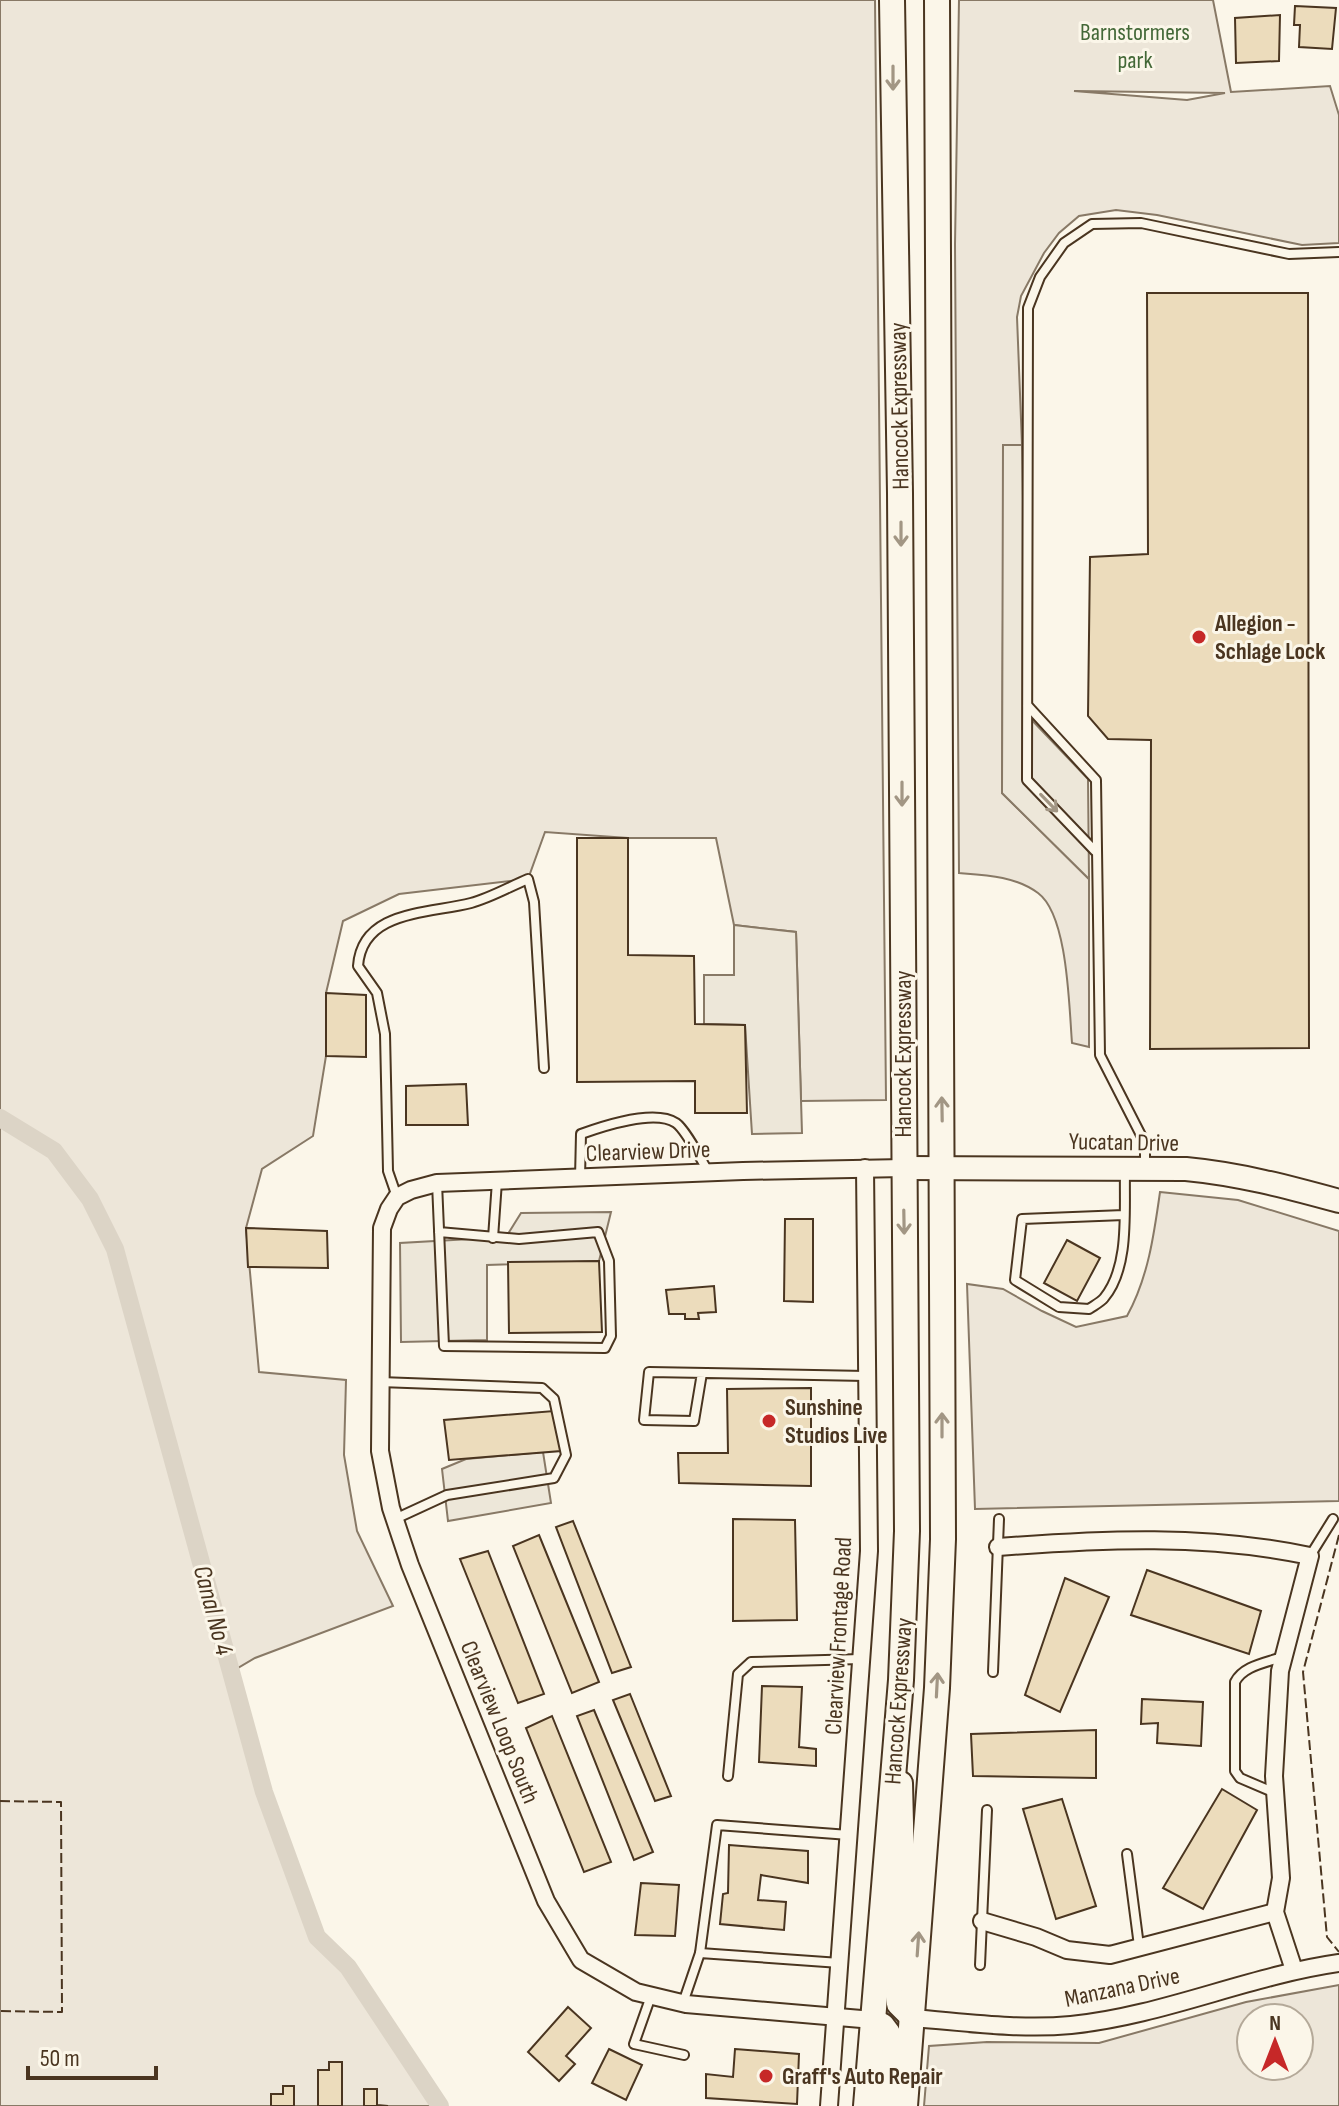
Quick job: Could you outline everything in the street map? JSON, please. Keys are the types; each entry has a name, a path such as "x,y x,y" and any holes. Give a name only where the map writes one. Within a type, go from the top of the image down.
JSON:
{"main road":[{"name":"Hancock Expressway","path":"866,2106 896,1739 907,1531 901,508 892,0"},
{"name":"Hancock Expressway","path":"905,2106 940,1632 943,1539 937,0"}],"street":[{"name":"Clearview Frontage Road","path":"829,2106 869,1551 865,1168"},
{"name":"Yucatan Drive","path":"904,1168 1135,1168 1226,1173 1337,1196"},
{"name":"Clearview Drive","path":"397,1197 437,1183 904,1168"},
{"name":"Clearview Loop South","path":"397,1197 389,1209 380,1243 380,1451 395,1519 410,1565 546,1901 581,1960 636,1992 683,2003 873,2020"},
{"path":"998,1547 1065,1541 1204,1540 1268,1547 1310,1556 1280,1671 1275,1793 1281,1878 1275,1912 1294,1970"},
{"path":"896,1739 902,1790 903,1864 897,1991 898,2004 912,2018"},
{"path":"982,1921 1067,1950 1110,1955 1275,1912"},
{"name":"Manzana Drive","path":"912,2018 1001,2026 1070,2025 1125,2015 1294,1970 1339,1963"},
{"path":"873,2020 883,2025 889,2033 889,2106"}],"lane":[{"path":"1095,851 1027,780 1028,308 1040,277 1064,243 1092,224 1141,223 1289,254 1339,252"},
{"path":"1027,706 1096,780 1100,1055 1145,1143 1135,1168 1124,1215 1122,1261 1104,1298 1089,1309 1059,1307 1015,1280 1022,1219 1124,1215"},
{"path":"397,1197 388,1171 385,1034 377,993 358,966 361,944 373,930 397,918 474,902 528,879 534,902 544,1068"},
{"path":"580,1178 581,1134 612,1123 658,1118 677,1123 709,1172"},
{"path":"493,1238 497,1181"},
{"path":"437,1183 439,1232 444,1346 605,1348 611,1336 609,1261 598,1232 519,1239 439,1232"},
{"path":"702,1373 694,1421 644,1420 649,1372 867,1376"},
{"path":"380,1382 542,1388 554,1399 566,1455 554,1478 447,1495 395,1519"},
{"path":"993,1672 999,1519"},
{"path":"1310,1556 1333,1519"},
{"path":"1275,1793 1240,1778 1235,1771 1235,1682 1239,1674 1252,1667 1284,1657"},
{"path":"728,1776 738,1674 751,1662 861,1659"},
{"path":"980,1965 987,1810"},
{"path":"683,2003 700,1953 717,1825 849,1835"},
{"path":"1127,1854 1139,1946"},
{"path":"700,1953 840,1963"},
{"path":"651,1996 634,2044 684,2055"}],"green space":[{"path":"0,0 875,0 886,1100 801,1101 796,932 734,925 716,838 628,838 545,832 528,879 399,894 343,921 326,993 326,1056 313,1136 262,1169 246,1228 259,1372 346,1380 344,1455 357,1531 393,1606 255,1658 233,1671 283,1840 317,1937 348,1967 438,2106 0,2106 0,1118 22,1131 0,1116"},
{"name":"Barnstormers park","path":"959,0 1213,0 1231,92 1330,86 1339,115 1339,243 1302,245 1157,215 1116,210 1079,216 1059,233 1044,253 1021,296 1017,317 1022,445 1004,445 1002,793 1089,879 1089,1047 1072,1043 1065,963 1056,921 1048,904 1038,893 1020,883 1000,877 959,873 955,244","holes":["1074,91 1225,93 1187,100"]},
{"path":"1160,1192 1238,1200 1339,1231 1339,1501 975,1509 967,1284 1003,1289 1076,1327 1127,1316 1145,1271"},
{"path":"1339,1985 1339,2106 924,2106 929,2046 987,2042 1099,2043 1235,2005 1235,2082 1315,2082 1315,2002 1246,2002"}],"shaded area":[{"path":"1003,445 1022,445 1027,715 1088,779 1089,879 1002,793"},
{"path":"734,925 796,932 802,1133 752,1134 745,1025 704,1024 704,975 734,975"},
{"path":"611,1212 599,1261 487,1265 487,1340 401,1342 400,1243 506,1237 521,1213"},
{"path":"543,1452 551,1503 448,1521 442,1469 466,1459"}],"building":[{"path":"1295,6 1336,8 1332,49 1299,47 1300,25 1294,25"},
{"path":"1280,15 1279,61 1236,63 1235,18"},
{"name":"Allegion - Schlage Lock","path":"1147,293 1308,293 1309,1048 1150,1049 1151,740 1108,739 1088,716 1090,557 1148,554"},
{"path":"577,838 628,838 628,955 694,956 695,1024 745,1025 747,1113 695,1113 695,1081 577,1082"},
{"path":"326,993 366,995 366,1057 326,1056"},
{"path":"466,1084 468,1125 406,1125 406,1086"},
{"path":"785,1219 813,1219 813,1302 784,1301"},
{"path":"246,1228 327,1231 328,1268 248,1267"},
{"path":"1067,1240 1100,1258 1077,1301 1044,1283"},
{"path":"599,1261 602,1332 509,1333 508,1262"},
{"path":"714,1286 716,1312 698,1313 699,1319 685,1319 685,1314 669,1314 666,1290"},
{"name":"Sunshine Studios Live","path":"811,1388 811,1486 679,1483 678,1453 728,1453 727,1389"},
{"path":"554,1411 561,1451 449,1460 444,1420"},
{"path":"733,1519 795,1520 797,1620 733,1621"},
{"path":"573,1521 631,1667 612,1673 556,1527"},
{"path":"539,1535 599,1682 572,1693 513,1546"},
{"path":"488,1551 544,1694 518,1703 460,1559"},
{"path":"1147,1570 1261,1611 1249,1654 1131,1615"},
{"path":"1065,1578 1109,1597 1060,1712 1025,1695"},
{"path":"762,1686 802,1687 799,1747 816,1749 816,1766 759,1762"},
{"path":"630,1694 671,1796 655,1801 613,1700"},
{"path":"1142,1699 1203,1702 1201,1746 1157,1743 1158,1723 1141,1724"},
{"path":"594,1710 653,1852 634,1860 577,1716"},
{"path":"552,1716 611,1862 584,1872 526,1728"},
{"path":"1096,1730 1096,1778 973,1776 971,1734"},
{"path":"1222,1789 1257,1810 1203,1909 1163,1888"},
{"path":"1062,1799 1096,1906 1056,1919 1023,1809"},
{"path":"729,1845 808,1851 808,1883 761,1875 758,1900 786,1902 784,1930 720,1924 723,1894 728,1893"},
{"path":"641,1883 679,1885 675,1936 635,1935"},
{"path":"568,2007 591,2028 566,2056 575,2064 559,2081 528,2052"},
{"path":"609,2049 642,2065 626,2100 592,2083"},
{"name":"Graff's Auto Repair","path":"735,2049 799,2054 797,2104 706,2098 706,2074 733,2077"},
{"path":"329,2062 342,2062 342,2106 318,2106 318,2070 329,2070"},
{"path":"283,2086 294,2086 294,2106 271,2106 271,2094 283,2094"},
{"path":"364,2089 377,2089 377,2105 388,2106 364,2106"}],"waterway":[{"name":"Canal No 4","path":"0,1118 54,1151 90,1199 115,1249 264,1792 317,1937 348,1967 440,2106"}],"fence":[{"path":"1339,1535 1303,1672 1327,1937 1339,1952"},
{"path":"0,1801 61,1802 62,2012 0,2011"}],"place":[{"name":"Allegion - Schlage Lock","path":"1199,637"},
{"name":"Sunshine Studios Live","path":"769,1421"},
{"name":"Graff's Auto Repair","path":"766,2076"}]}
